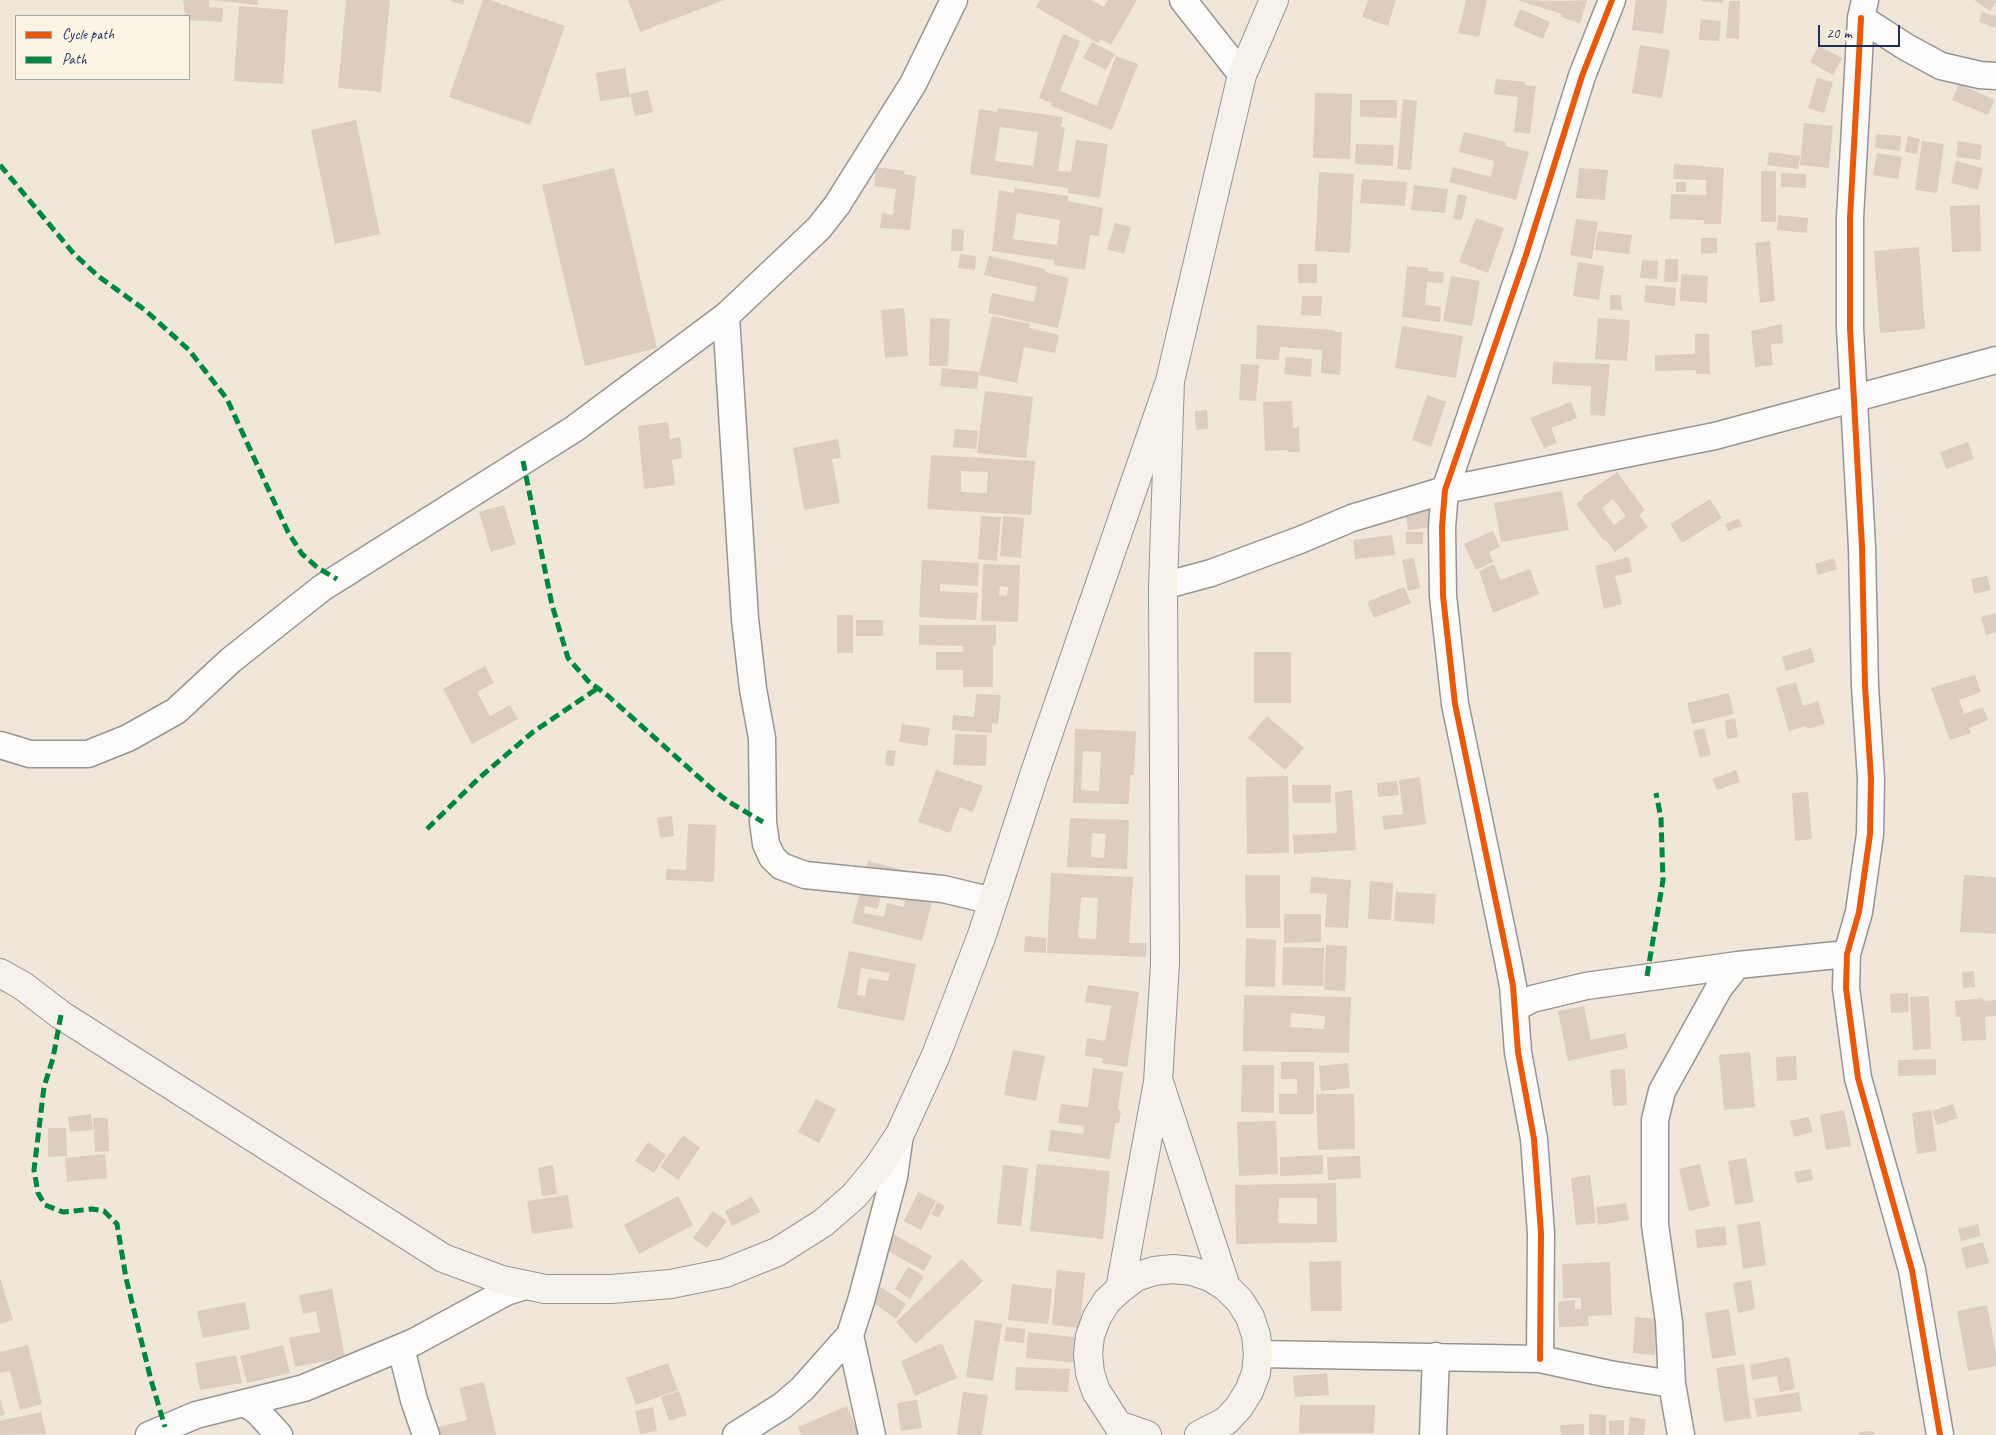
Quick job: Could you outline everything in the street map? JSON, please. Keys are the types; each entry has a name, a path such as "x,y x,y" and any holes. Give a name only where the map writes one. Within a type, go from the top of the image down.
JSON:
{"main road":[{"path":"0,973 23,986 70,1020 443,1258 502,1280 545,1289 611,1289 671,1284 725,1273 777,1252 823,1224 854,1196 878,1167 900,1134 936,1054 993,901 1170,381 1242,74 1274,0"},
{"path":"1120,1289 1158,1082 1165,963 1163,586 1170,381"},
{"path":"1158,1082 1226,1287"},
{"path":"1147,1435 1120,1430 1096,1391 1090,1373 1088,1354 1090,1336 1096,1317 1107,1301 1120,1289 1136,1277 1154,1271 1173,1269 1201,1274 1226,1287 1240,1301 1250,1317 1256,1335 1258,1354 1256,1373 1250,1391 1224,1428 1198,1435"}],"street":[{"path":"0,745 30,754 88,754 128,738 176,711 231,660 322,588 574,429 726,316 819,228 837,205 913,84 954,0"},
{"path":"1183,0 1242,74"},
{"path":"1540,1359 1541,1233 1534,1139 1518,1052 1515,1008 1508,960 1455,704 1444,596 1442,527 1445,490 1526,255 1582,76 1612,0"},
{"path":"1863,9 1941,66 1972,74 1996,76"},
{"path":"1863,9 1850,218 1853,399 1859,476 1865,686 1871,779 1869,844 1859,912 1847,954 1846,988 1858,1078 1912,1270 1940,1435"},
{"path":"726,316 746,619 753,689 762,738 762,822 766,844 772,857 781,866 805,875 943,889 993,901"},
{"path":"1163,586 1212,573 1352,518 1445,490 1715,436 1996,360"},
{"path":"1515,1008 1532,999 1586,986 1647,976 1847,954"},
{"path":"1682,1435 1672,1384 1669,1322 1656,1225 1655,1120 1662,1090 1719,988 1728,974 1738,966"},
{"path":"736,1435 782,1406 802,1389 850,1335 862,1301 894,1177 900,1134"},
{"path":"149,1435 196,1415 304,1388 400,1348 466,1315 506,1292 528,1285"},
{"path":"850,1335 872,1435"},
{"path":"400,1348 426,1435"},
{"path":"1258,1354 1540,1359 1609,1374 1672,1384"},
{"path":"1433,1435 1436,1356"},
{"path":"244,1403 258,1412 279,1435"}],"building":[{"path":"183,0 209,0 209,7 223,8 222,22 190,20 190,15 185,15"},
{"path":"210,0 258,0 258,5"},
{"path":"346,0 390,0 381,92 338,88"},
{"path":"449,0 464,0 463,5"},
{"path":"483,0 490,0 565,26 530,125 449,97"},
{"path":"628,0 724,0 640,32"},
{"path":"1040,0 1091,0 1104,7 1108,0 1137,0 1111,45 1101,39 1098,43 1036,7"},
{"path":"1368,0 1396,0 1388,26 1362,17"},
{"path":"1466,0 1487,0 1479,37 1458,33"},
{"path":"1517,0 1587,0 1580,23 1561,17 1562,14"},
{"path":"1636,0 1667,0 1663,34 1632,30"},
{"path":"1723,0 1723,3 1701,1"},
{"path":"1974,0 1996,0 1996,2 1990,11"},
{"path":"1729,1 1740,1 1739,39 1726,38"},
{"path":"239,6 288,10 283,84 234,81"},
{"path":"1520,9 1550,22 1543,39 1513,26"},
{"path":"1982,12 1996,16 1996,28 1979,22"},
{"path":"1701,19 1721,21 1719,41 1699,40"},
{"path":"1063,34 1080,41 1060,91 1097,106 1116,56 1138,64 1112,130 1051,106 1052,103 1039,98"},
{"path":"1092,42 1115,54 1106,70 1083,58"},
{"path":"1640,45 1670,50 1662,98 1632,93"},
{"path":"1819,46 1842,58 1833,75 1810,62"},
{"path":"625,68 630,97 600,101 596,73"},
{"path":"1817,78 1833,82 1824,113 1808,108"},
{"path":"1496,79 1526,82 1525,85 1536,86 1530,134 1514,132 1518,97 1494,94"},
{"path":"1959,84 1995,100 1988,115 1952,100"},
{"path":"648,90 653,112 635,116 630,94"},
{"path":"1315,93 1352,94 1350,159 1313,158"},
{"path":"1403,99 1417,101 1411,170 1397,169"},
{"path":"1360,100 1397,100 1397,118 1360,117"},
{"path":"998,108 1063,117 1061,127 1065,127 1058,171 1071,172 1076,140 1108,144 1100,198 1068,193 1068,188 970,174 979,109 997,112","holes":["1000,127 1038,132 1033,166 995,161"]},
{"path":"356,120 380,234 335,244 311,130"},
{"path":"1804,123 1833,126 1829,168 1800,165"},
{"path":"1464,132 1506,142 1505,146 1529,152 1516,200 1449,182 1453,167 1491,177 1494,161 1459,152"},
{"path":"1876,134 1901,136 1900,151 1875,148"},
{"path":"1908,136 1920,139 1917,154 1905,152"},
{"path":"1922,141 1944,144 1937,193 1915,190"},
{"path":"1958,141 1982,145 1980,160 1956,157"},
{"path":"1356,144 1394,145 1393,166 1355,164"},
{"path":"1769,152 1800,156 1798,169 1767,165"},
{"path":"1877,153 1902,157 1898,179 1873,175"},
{"path":"1956,161 1983,168 1978,190 1951,183"},
{"path":"1674,164 1724,168 1721,224 1704,224 1704,220 1670,219 1671,194 1706,195 1706,180 1673,179"},
{"path":"876,167 905,171 904,174 916,176 910,230 880,228 882,213 893,215 896,189 874,186"},
{"path":"614,168 657,348 585,366 542,185"},
{"path":"1579,168 1608,170 1605,200 1576,198"},
{"path":"1761,171 1776,171 1776,222 1761,222"},
{"path":"1319,172 1354,174 1350,253 1315,251"},
{"path":"1781,173 1806,174 1806,188 1781,187"},
{"path":"1362,179 1407,182 1405,206 1360,203"},
{"path":"1676,182 1686,182 1686,192 1676,192"},
{"path":"1414,185 1448,189 1445,213 1411,210"},
{"path":"1015,188 1068,196 1068,201 1103,208 1099,236 1090,235 1085,270 1054,265 1054,260 992,251 999,190 1014,193","holes":["1017,213 1060,220 1057,245 1013,239"]},
{"path":"1458,194 1467,196 1462,220 1453,219"},
{"path":"1980,205 1981,251 1952,252 1950,206"},
{"path":"1778,215 1808,218 1807,233 1777,230"},
{"path":"1476,218 1504,228 1488,273 1459,262"},
{"path":"1576,219 1598,222 1592,259 1570,255"},
{"path":"1115,223 1131,227 1124,254 1107,249"},
{"path":"952,229 964,230 963,251 951,251"},
{"path":"1598,231 1632,235 1629,254 1595,250"},
{"path":"1701,238 1717,238 1717,253 1701,254"},
{"path":"1770,241 1775,301 1760,303 1755,243"},
{"path":"1919,247 1925,329 1880,333 1874,251"},
{"path":"960,254 976,256 975,270 958,268"},
{"path":"989,256 1045,269 1045,272 1069,278 1058,328 988,313 992,293 1034,302 1037,287 984,275"},
{"path":"1665,259 1678,259 1678,282 1664,282"},
{"path":"1642,260 1658,261 1657,279 1640,278"},
{"path":"1578,262 1604,266 1599,300 1573,296"},
{"path":"1298,264 1317,264 1317,283 1298,283"},
{"path":"1407,266 1428,268 1428,271 1444,272 1443,283 1427,282 1425,305 1441,307 1440,322 1402,317"},
{"path":"1681,274 1708,276 1707,303 1680,301"},
{"path":"1451,276 1480,281 1472,326 1443,321"},
{"path":"1646,285 1676,288 1675,306 1644,302"},
{"path":"1610,295 1621,295 1622,310 1610,310"},
{"path":"1302,296 1322,296 1321,316 1301,315"},
{"path":"904,308 908,356 885,358 881,310"},
{"path":"992,316 1030,324 1029,328 1059,335 1055,353 1024,347 1017,383 979,375"},
{"path":"930,318 950,319 948,366 929,366"},
{"path":"1598,318 1630,320 1627,361 1595,359"},
{"path":"1782,324 1783,343 1771,344 1773,365 1755,367 1751,331"},
{"path":"1257,325 1342,332 1340,375 1321,373 1322,350 1280,347 1279,360 1256,359"},
{"path":"1402,326 1463,336 1456,378 1395,368"},
{"path":"1695,334 1709,334 1710,374 1696,374 1696,370 1655,371 1655,355 1695,354"},
{"path":"1286,357 1312,359 1311,377 1284,374"},
{"path":"1553,362 1610,364 1605,416 1590,415 1591,386 1552,384"},
{"path":"1241,364 1259,365 1256,401 1239,400"},
{"path":"942,368 979,372 977,389 940,386"},
{"path":"985,391 1033,397 1026,458 977,453"},
{"path":"1427,395 1446,402 1431,447 1412,440"},
{"path":"1292,401 1293,428 1299,427 1300,452 1289,452 1288,450 1265,451 1263,402"},
{"path":"1571,402 1577,418 1551,428 1557,443 1544,448 1530,418"},
{"path":"1207,410 1208,429 1196,430 1195,411"},
{"path":"668,422 670,439 680,437 682,458 672,460 675,485 644,489 638,426"},
{"path":"955,429 978,431 976,449 953,447"},
{"path":"838,439 841,458 832,459 840,503 804,510 793,448"},
{"path":"1968,442 1974,459 1946,469 1940,452"},
{"path":"931,455 1035,461 1031,515 927,509","holes":["961,471 988,472 987,493 961,492"]},
{"path":"1617,472 1645,510 1639,515 1648,527 1615,552 1606,540 1604,541 1576,504 1584,498 1582,497","holes":["1613,499 1626,516 1614,525 1602,508"]},
{"path":"1562,491 1569,530 1501,542 1494,503"},
{"path":"1710,499 1722,518 1682,543 1670,524"},
{"path":"504,505 516,544 491,552 479,512"},
{"path":"1428,508 1430,527 1408,530 1405,510"},
{"path":"981,516 1001,517 997,561 978,559"},
{"path":"1003,516 1024,518 1021,558 1000,556"},
{"path":"1739,518 1742,526 1728,531 1725,524"},
{"path":"1493,531 1500,547 1489,552 1493,562 1476,570 1464,544"},
{"path":"1406,532 1423,532 1423,544 1406,544"},
{"path":"1392,535 1395,555 1355,559 1353,540"},
{"path":"1629,557 1632,572 1615,576 1622,604 1604,609 1595,566"},
{"path":"1414,558 1420,588 1408,591 1402,560"},
{"path":"1834,558 1837,569 1818,575 1815,564"},
{"path":"922,560 979,563 978,586 940,584 940,591 978,593 976,620 919,617"},
{"path":"983,564 1020,565 1018,622 981,621","holes":["1000,586 1008,587 1007,596 999,595"]},
{"path":"1494,564 1500,580 1530,569 1539,594 1493,613 1479,571"},
{"path":"1987,576 1991,590 1974,594 1971,579"},
{"path":"1404,587 1411,603 1374,618 1367,602"},
{"path":"1996,613 1996,632 1986,635 1981,617"},
{"path":"837,615 853,615 853,653 837,653"},
{"path":"856,620 883,620 883,636 856,636"},
{"path":"919,625 996,625 996,645 993,645 993,687 963,687 963,670 936,670 936,652 963,652 963,646 919,645"},
{"path":"1811,648 1815,662 1786,671 1782,657"},
{"path":"1254,652 1291,652 1291,703 1254,703"},
{"path":"485,666 494,683 477,692 490,716 510,705 518,719 472,744 443,689"},
{"path":"1975,675 1981,692 1959,700 1964,714 1983,707 1988,720 1969,728 1971,733 1950,740 1931,688"},
{"path":"1796,682 1803,706 1818,701 1825,724 1807,729 1806,726 1789,731 1776,688"},
{"path":"1729,693 1734,714 1692,724 1687,703"},
{"path":"976,694 1001,695 998,724 992,723 992,733 952,730 953,715 974,717"},
{"path":"1267,716 1304,748 1285,770 1248,738"},
{"path":"1735,718 1738,737 1727,739 1725,721"},
{"path":"902,724 930,728 927,746 899,742"},
{"path":"1704,728 1711,755 1700,758 1693,731"},
{"path":"1075,729 1136,731 1134,775 1130,775 1129,804 1073,803","holes":["1083,751 1101,752 1099,791 1081,790"]},
{"path":"955,734 987,735 986,766 953,765"},
{"path":"887,750 896,751 894,766 885,765"},
{"path":"936,770 983,786 973,812 960,807 950,833 918,822"},
{"path":"1736,770 1740,782 1717,790 1712,779"},
{"path":"1288,776 1289,853 1247,854 1246,777"},
{"path":"1420,777 1426,824 1384,830 1382,816 1403,814 1399,780"},
{"path":"1397,781 1399,795 1378,797 1377,783"},
{"path":"1292,785 1331,785 1331,803 1293,803"},
{"path":"1352,790 1356,850 1294,854 1293,835 1337,833 1335,792"},
{"path":"1808,792 1812,839 1795,841 1792,793"},
{"path":"672,816 674,836 660,838 657,818"},
{"path":"1070,818 1129,820 1127,869 1067,867","holes":["1092,833 1106,834 1104,858 1091,857"]},
{"path":"688,824 716,825 714,882 666,880 666,869 686,870"},
{"path":"868,861 938,879 922,941 852,923","holes":["881,895 905,900 904,907 887,903 884,917 864,913 865,906 878,909"]},
{"path":"1051,873 1133,877 1129,943 1147,943 1146,957 1047,953","holes":["1081,897 1098,898 1096,939 1078,938"]},
{"path":"1245,875 1280,875 1280,928 1246,928"},
{"path":"1964,875 1996,877 1996,934 1960,932"},
{"path":"1311,877 1351,880 1348,928 1325,927 1327,894 1310,893"},
{"path":"1370,881 1393,883 1391,920 1368,919"},
{"path":"1396,892 1436,894 1434,924 1394,921"},
{"path":"1284,914 1321,914 1321,942 1284,943"},
{"path":"1025,936 1046,938 1046,953 1024,952"},
{"path":"1246,938 1276,940 1275,987 1245,986"},
{"path":"1326,945 1347,946 1345,991 1324,990"},
{"path":"1283,947 1324,948 1323,986 1282,985"},
{"path":"849,951 916,964 904,1021 837,1008","holes":["861,968 890,973 888,981 868,978 865,996 857,995"]},
{"path":"1974,971 1975,987 1963,988 1962,972"},
{"path":"1088,985 1139,992 1127,1067 1102,1063 1103,1058 1085,1056 1087,1038 1105,1041 1111,1006 1085,1002"},
{"path":"1908,993 1909,1012 1891,1013 1890,994"},
{"path":"1244,995 1351,997 1349,1053 1243,1051","holes":["1291,1013 1325,1016 1324,1029 1290,1027"]},
{"path":"1929,996 1931,1049 1913,1050 1910,997"},
{"path":"1983,998 1983,1001 1996,1000 1996,1016 1985,1017 1986,1040 1962,1041 1960,1017 1956,1017 1955,1001"},
{"path":"1584,1006 1591,1040 1625,1033 1628,1048 1568,1061 1558,1011"},
{"path":"1013,1050 1045,1056 1036,1101 1004,1095"},
{"path":"1750,1052 1755,1107 1724,1110 1719,1055"},
{"path":"1796,1056 1797,1080 1777,1081 1776,1057"},
{"path":"1936,1059 1936,1075 1898,1076 1898,1060"},
{"path":"1281,1062 1314,1062 1314,1114 1279,1114 1279,1094 1297,1094 1297,1079 1281,1079"},
{"path":"1348,1063 1350,1088 1321,1091 1319,1066"},
{"path":"1242,1065 1274,1065 1274,1113 1241,1112"},
{"path":"1093,1068 1123,1072 1118,1110 1121,1111 1119,1123 1115,1123 1110,1159 1048,1151 1051,1130 1083,1134 1084,1126 1058,1123 1061,1104 1088,1107"},
{"path":"1625,1069 1627,1105 1613,1106 1610,1070"},
{"path":"1316,1094 1354,1094 1355,1149 1318,1150"},
{"path":"816,1099 836,1109 819,1143 798,1132"},
{"path":"1953,1104 1958,1118 1937,1125 1932,1111"},
{"path":"1844,1110 1851,1146 1826,1150 1820,1115"},
{"path":"1931,1110 1937,1151 1917,1154 1912,1113"},
{"path":"91,1114 93,1130 70,1132 68,1117"},
{"path":"1809,1117 1813,1132 1794,1137 1790,1121"},
{"path":"93,1118 108,1118 109,1151 95,1152"},
{"path":"1276,1121 1278,1174 1239,1176 1237,1122"},
{"path":"48,1128 66,1128 67,1156 48,1157"},
{"path":"683,1135 700,1148 678,1180 660,1167"},
{"path":"648,1142 666,1155 654,1173 635,1161"},
{"path":"105,1154 107,1178 67,1182 65,1158"},
{"path":"1323,1155 1323,1174 1280,1176 1280,1157"},
{"path":"1360,1156 1361,1178 1328,1180 1327,1157"},
{"path":"1746,1158 1754,1202 1735,1205 1728,1161"},
{"path":"1037,1164 1110,1171 1103,1239 1030,1231"},
{"path":"1700,1164 1710,1206 1689,1211 1679,1169"},
{"path":"553,1165 557,1194 542,1196 538,1168"},
{"path":"1003,1165 1028,1168 1021,1226 997,1224"},
{"path":"1811,1169 1813,1180 1797,1183 1794,1172"},
{"path":"1590,1175 1596,1223 1576,1225 1571,1178"},
{"path":"1336,1183 1337,1242 1236,1244 1235,1185","holes":["1279,1198 1317,1198 1317,1224 1278,1223"]},
{"path":"918,1192 936,1201 921,1230 904,1221"},
{"path":"568,1195 573,1228 532,1234 527,1201"},
{"path":"678,1196 693,1225 639,1254 624,1225"},
{"path":"752,1197 760,1212 732,1226 725,1211"},
{"path":"938,1202 945,1207 938,1218 931,1214"},
{"path":"1626,1203 1629,1220 1598,1225 1596,1207"},
{"path":"713,1211 727,1221 707,1248 693,1238"},
{"path":"1760,1221 1766,1265 1743,1269 1737,1225"},
{"path":"1978,1224 1981,1236 1961,1241 1958,1229"},
{"path":"1725,1226 1727,1245 1697,1248 1695,1230"},
{"path":"893,1234 932,1256 924,1271 884,1249"},
{"path":"1983,1242 1989,1263 1966,1269 1961,1248"},
{"path":"962,1259 983,1281 916,1344 896,1322"},
{"path":"1341,1261 1342,1311 1311,1311 1309,1262"},
{"path":"1610,1262 1612,1315 1588,1316 1589,1326 1559,1327 1558,1302 1575,1300 1575,1309 1581,1309 1581,1298 1563,1298 1562,1264"},
{"path":"908,1267 924,1276 910,1299 895,1289"},
{"path":"1057,1270 1085,1273 1080,1328 1052,1325"},
{"path":"0,1278 13,1320 0,1324"},
{"path":"1751,1280 1755,1309 1738,1313 1733,1283"},
{"path":"1012,1284 1052,1289 1048,1324 1008,1320"},
{"path":"881,1287 906,1304 896,1319 871,1301"},
{"path":"332,1289 345,1357 295,1367 289,1338 320,1332 316,1311 303,1314 299,1295"},
{"path":"245,1302 250,1329 203,1338 197,1311"},
{"path":"1987,1305 1996,1353 1996,1366 1968,1371 1957,1311"},
{"path":"1729,1309 1736,1355 1712,1359 1705,1313"},
{"path":"1635,1317 1657,1319 1655,1355 1633,1353"},
{"path":"975,1320 1002,1324 993,1381 966,1377"},
{"path":"1006,1327 1025,1329 1024,1343 1004,1341"},
{"path":"1028,1332 1082,1338 1079,1363 1026,1358"},
{"path":"942,1343 957,1378 915,1396 901,1361"},
{"path":"28,1345 42,1404 20,1410 10,1371 0,1373 0,1352"},
{"path":"283,1345 290,1373 247,1383 240,1356"},
{"path":"236,1355 242,1383 200,1390 195,1363"},
{"path":"1789,1357 1795,1389 1780,1392 1777,1376 1752,1380 1750,1365"},
{"path":"668,1363 678,1390 636,1405 626,1378"},
{"path":"1744,1364 1751,1418 1724,1422 1716,1368"},
{"path":"1016,1367 1070,1369 1068,1392 1015,1390"},
{"path":"1327,1373 1329,1395 1295,1397 1293,1376"},
{"path":"484,1382 496,1435 440,1435 438,1427 467,1420 459,1388"},
{"path":"679,1391 687,1415 669,1421 661,1397"},
{"path":"963,1392 988,1395 982,1435 957,1435"},
{"path":"1799,1392 1802,1411 1757,1417 1754,1399"},
{"path":"0,1399 5,1415 0,1416"},
{"path":"917,1400 922,1428 901,1431 897,1403"},
{"path":"1300,1405 1375,1405 1374,1433 1299,1433"},
{"path":"847,1406 859,1435 801,1435 798,1427"},
{"path":"653,1407 657,1431 640,1434 635,1411"},
{"path":"41,1412 46,1434 0,1435 0,1421"},
{"path":"1589,1414 1606,1415 1606,1435 1589,1435"},
{"path":"1630,1417 1646,1419 1644,1435 1628,1435"},
{"path":"1624,1420 1624,1435 1609,1435 1609,1421"},
{"path":"1584,1424 1584,1435 1561,1435 1560,1425"},
{"path":"1873,1431 1874,1435 1859,1435 1859,1432"}],"marked path":[{"path":"0,165 74,254 98,276 145,310 189,350 227,399 288,532 302,554 318,568 337,579"},
{"path":"523,461 552,605 568,658 588,681 607,695 712,789 729,802 763,822"},
{"path":"427,829 478,779 533,732 598,688"},
{"path":"1647,976 1663,880 1661,818 1656,793"},
{"path":"61,1015 53,1058 44,1087 34,1170 38,1193 45,1205 63,1212 92,1209 104,1211 117,1224 126,1278 151,1380 165,1427"}],"cycle path":[{"path":"1540,1359 1541,1233 1534,1139 1518,1052 1513,986 1455,704 1443,596 1442,527 1445,490 1526,255 1582,76 1612,0"},
{"path":"1861,18 1850,218 1850,328 1862,547 1865,686 1871,779 1870,834 1859,912 1847,954 1846,988 1858,1078 1912,1270 1940,1435"}]}
